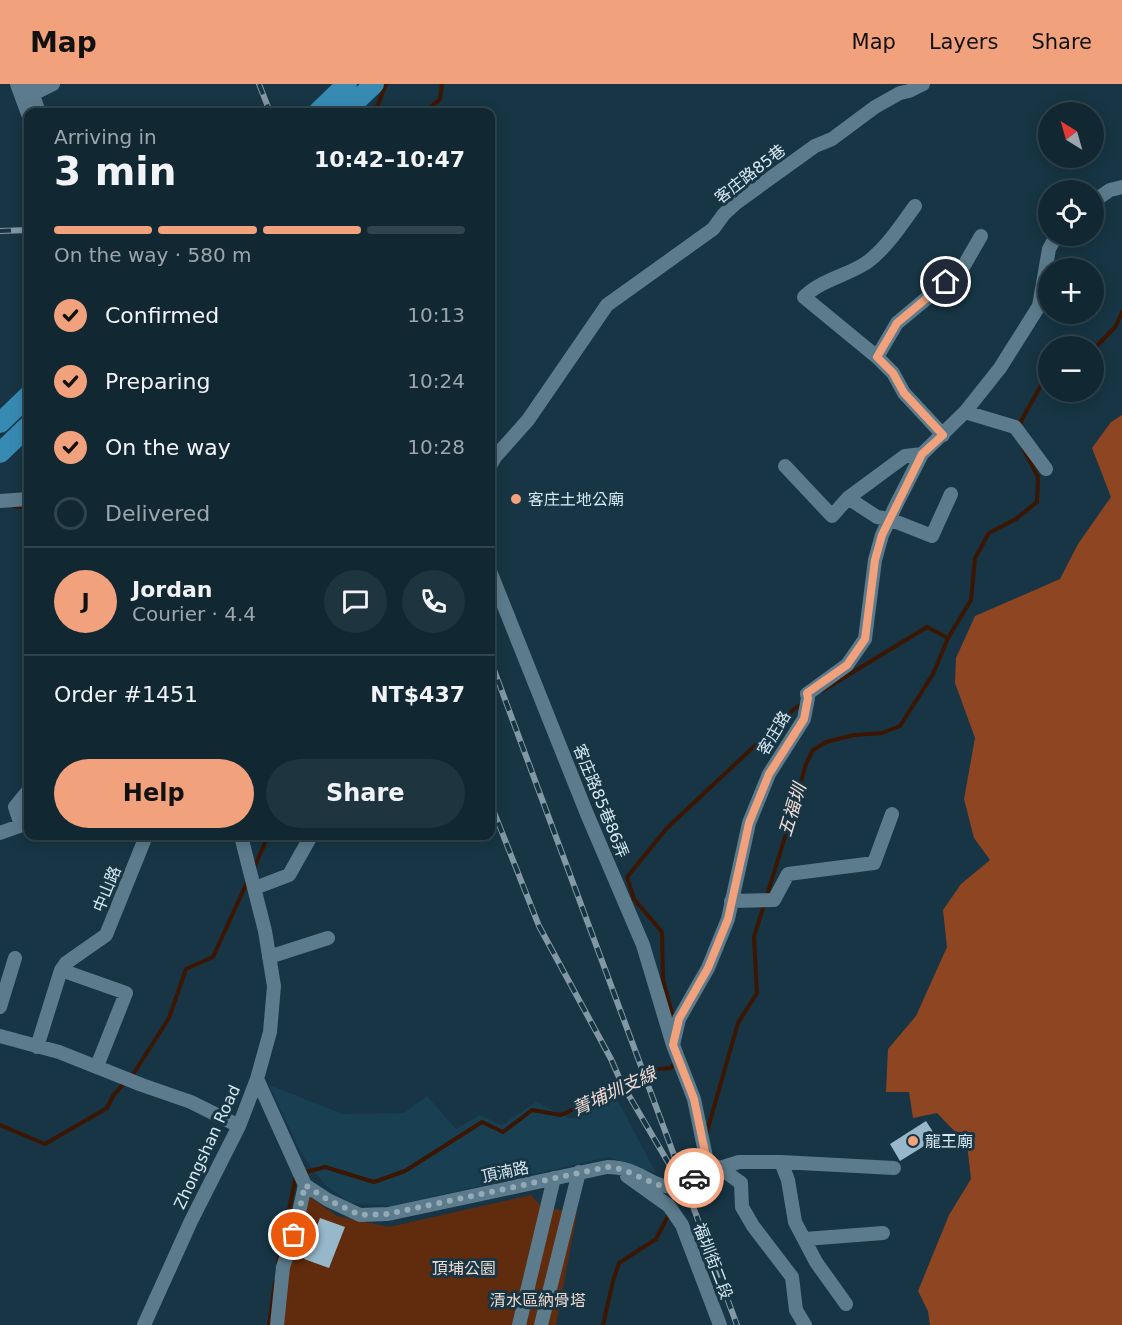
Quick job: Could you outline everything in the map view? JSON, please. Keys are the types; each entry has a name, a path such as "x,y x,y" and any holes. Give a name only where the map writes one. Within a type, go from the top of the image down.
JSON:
{"highway":[{"path":"322,108 347,84"},
{"path":"349,108 374,84"},
{"path":"0,423 24,400"},
{"path":"0,453 24,430"}],"street":[{"path":"25,90 53,84"},
{"name":"客庄路85巷","path":"495,457 528,420 607,305 713,229 736,203 786,166 815,146 832,138 898,88 909,91 923,84"},
{"path":"25,90 36,108"},
{"path":"25,90 27,108"},
{"path":"1104,194 1110,190 1122,188"},
{"path":"915,206 888,242 866,262 812,289 804,297 877,357 893,373 904,393 943,435"},
{"path":"877,357 897,323 962,269 981,236"},
{"name":"客庄路","path":"673,1045 679,1019 708,968 728,919 749,823 769,774 804,719 807,693 847,665 865,639 875,560 889,519 922,454 965,412 1000,368 1039,306 1051,246"},
{"path":"965,412 1015,427 1046,469"},
{"path":"785,466 832,516 848,498 905,456 922,454"},
{"path":"848,498 877,517 889,519 932,536 951,494"},
{"path":"0,501 24,499"},
{"name":"客庄路85巷86弄","path":"495,584 587,814 643,945 673,1045"},
{"path":"24,796 15,807 24,822"},
{"path":"731,901 774,900 788,874 874,863 892,814"},
{"path":"0,834 24,824"},
{"name":"中山路","path":"61,970 66,963 106,934 144,840"},
{"name":"Zhongshan Road","path":"144,1325 191,1221 238,1126 257,1079 270,1032 274,986 255,888 242,840"},
{"path":"255,888 289,875 309,840"},
{"path":"269,957 328,938"},
{"path":"0,1007 15,958"},
{"path":"37,1047 61,970 126,993 97,1066"},
{"path":"0,1036 59,1052 97,1066 191,1102 238,1126"},
{"path":"673,1045 694,1099 713,1165 741,1183 742,1208 792,1277 796,1310 806,1325"},
{"path":"257,1079 305,1185 294,1235 283,1267 278,1324"},
{"path":"617,1167 658,1184 676,1188 713,1165 739,1162 894,1168"},
{"path":"781,1162 788,1180 795,1222 816,1262 846,1304"},
{"name":"頂湳路","path":"305,1185 328,1200 360,1215 388,1214 579,1172 617,1167"},
{"name":"福圳街二段","path":"617,1167 669,1206 682,1225 720,1325"},
{"path":"541,1325 579,1172"},
{"path":"519,1325 554,1178"},
{"path":"805,1239 883,1233"}],"shaded area":[{"path":"1122,415 1122,1325 930,1325 928,1311 918,1291 949,1215 971,1179 967,1144 937,1113 913,1118 909,1092 886,1092 888,1049 916,1016 947,947 943,910 961,884 990,860 974,838 964,799 975,738 955,683 956,658 975,616 1060,579 1078,544 1111,497 1092,448 1111,422"},
{"path":"269,1085 343,1114 404,1113 427,1096 456,1129 480,1115 502,1125 536,1102 571,1119 616,1097 656,1173 609,1157 391,1206 350,1203 325,1185 302,1155"}],"green space":[{"path":"307,1195 337,1216 389,1227 531,1195 542,1207 577,1213 556,1325 281,1325 290,1260"}],"building":[{"name":"龍王廟","path":"926,1121 937,1138 900,1161 890,1144"},
{"path":"320,1218 345,1227 329,1268 304,1259"}],"waterway":[{"path":"377,108 386,84"},
{"path":"430,108 440,99 442,84"},
{"name":"五福圳","path":"1104,339 1116,326 1122,312"},
{"name":"五福圳","path":"1020,426 1038,391"},
{"name":"五福圳","path":"706,1135 738,1023 757,993 754,937 806,764 813,750 826,742 854,735 882,733 900,726 933,674 948,638 971,600 975,558 989,533 1016,519 1037,502 1038,477 1023,448"},
{"path":"14,506 24,507"},
{"name":"菁埔圳支線","path":"822,691 927,627 948,638"},
{"name":"菁埔圳支線","path":"674,1020 663,980 662,932 634,899 627,877 667,828 794,709 804,703"},
{"path":"254,868 266,840"},
{"path":"132,1076 169,1018 186,969 213,957 248,880"},
{"name":"菁埔圳支線","path":"302,1173 325,1167 374,1182 405,1171 482,1122 503,1132 532,1110 561,1115 659,1069 671,1068 675,1062"},
{"path":"0,1125 45,1144 107,1108 113,1096 126,1081"},
{"name":"菁埔圳支線","path":"278,1263 296,1176"},
{"name":"五福圳","path":"674,1205 683,1188"},
{"name":"五福圳","path":"603,1325 619,1263 656,1239 670,1212"},
{"name":"菁埔圳支線","path":"269,1325 275,1282"}],"railway":[{"path":"259,84 268,108"},
{"path":"0,231 24,230"},
{"path":"495,672 737,1325"},
{"path":"495,815 539,926 611,1059 621,1082 672,1169"}],"way so far":[{"path":"294,1235 305,1185 328,1200 360,1215 388,1214 607,1167 617,1167 658,1184 676,1188 694,1178"}],"place":[{"name":"客庄土地公廟","path":"516,499"},
{"name":"龍王廟","path":"913,1141"}],"route":[{"path":"694,1178 707,1162 694,1099 673,1045 679,1019 708,968 728,919 749,823 769,774 804,719 807,693 847,665 865,639 875,560 882,535 922,454 943,435 904,393 893,373 877,357 897,323 946,282"}],"park label":[{"name":"頂埔公園","path":"464,1268"},
{"name":"清水區納骨塔","path":"538,1300"}]}
